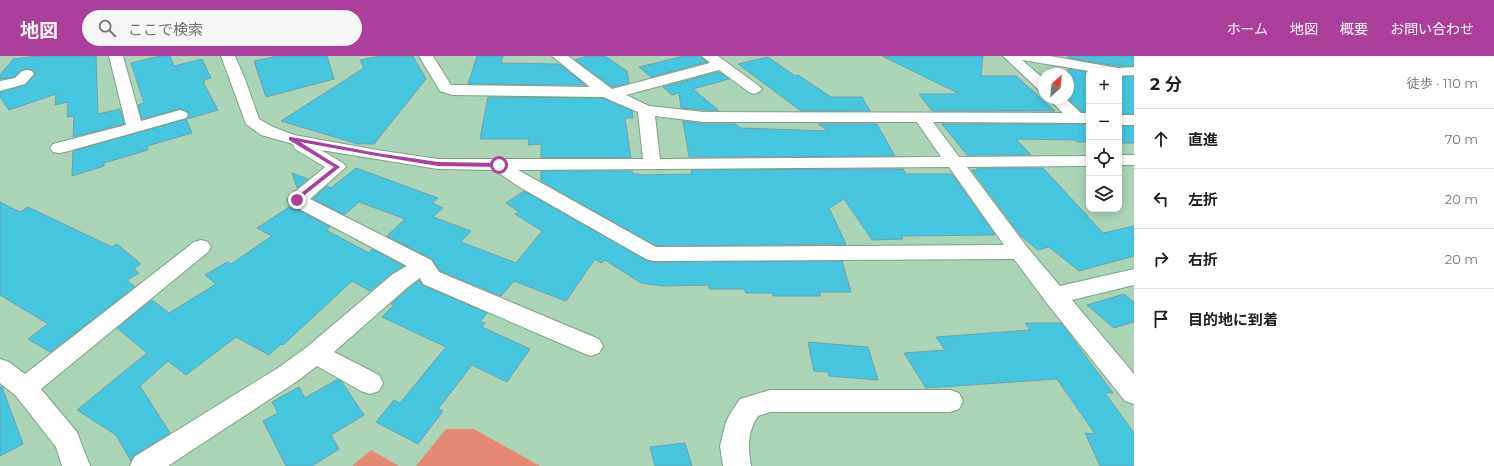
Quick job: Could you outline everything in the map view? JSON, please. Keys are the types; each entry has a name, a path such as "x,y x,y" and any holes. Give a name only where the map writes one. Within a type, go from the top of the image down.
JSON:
{"street":[{"path":"116,56 134,126"},
{"path":"228,56 238,79 252,121 267,131 291,138 377,155 438,164 499,165 1086,160"},
{"path":"426,56 444,88 452,90 609,93 721,65"},
{"path":"559,56 609,93 646,110 704,117 1083,118"},
{"path":"709,56 754,89"},
{"path":"1010,56 1038,82"},
{"path":"1025,56 1095,68"},
{"path":"1122,72 1134,71"},
{"path":"0,86 20,80 27,74"},
{"path":"1064,104 1083,118"},
{"path":"646,110 652,163"},
{"path":"59,148 134,126 180,115"},
{"path":"921,117 1020,252 1054,296 1134,393"},
{"path":"1122,120 1134,120"},
{"path":"291,138 337,167 297,200 424,265 431,278 591,346"},
{"path":"1122,160 1134,160"},
{"path":"499,165 528,184 653,254 1020,252"},
{"path":"25,388 201,247"},
{"path":"144,466 287,376 316,354 401,280 424,265"},
{"path":"1054,296 1134,277"},
{"path":"316,354 370,383"},
{"path":"0,368 25,388 67,441 76,466"},
{"path":"737,466 734,446 739,422 749,407 770,401 950,401"}],"shaded area":[{"path":"446,429 474,429 540,466 416,466"},
{"path":"371,450 399,466 352,466"}],"building":[{"path":"38,56 96,56 98,114 120,109 124,124 73,137 74,116 67,117 68,102 55,105 56,94 9,110 0,97 0,92 25,85 36,74 32,70 27,69 21,70 14,77 0,79 0,75 13,59"},
{"path":"160,56 170,56 174,66 202,59 211,78 204,80 205,82 203,82 218,110 187,119 189,114 187,111 180,109 142,119 138,105 144,103 131,63"},
{"path":"278,56 327,56 334,79 266,97 254,61"},
{"path":"381,56 413,56 426,79 374,144 358,144 281,121 364,68 360,60"},
{"path":"477,56 503,56 501,63 559,64 586,85 468,84"},
{"path":"587,56 605,56 627,71 629,83 612,87 575,60"},
{"path":"684,56 699,56 707,62 651,77 639,67"},
{"path":"882,56 983,56 981,76 1016,76 1038,96 1038,104 1047,104 1055,111 932,111 919,94 960,94"},
{"path":"1068,56 1134,56 1134,66 1118,66 1068,58"},
{"path":"768,57 795,76 798,75 831,97 862,97 870,111 801,111 738,64"},
{"path":"1074,70 1086,72 1086,112 1082,112 1073,104"},
{"path":"719,72 729,79 693,89 719,111 681,108 679,93 672,95 663,87"},
{"path":"1134,76 1134,114 1122,114 1122,77"},
{"path":"488,97 603,98 632,111 633,118 625,118 631,158 541,158 541,144 528,145 529,139 480,139"},
{"path":"186,119 192,133 147,146 148,150 104,163 104,166 72,176 73,151"},
{"path":"683,121 704,124 735,124 741,128 828,131 818,124 877,124 895,156 689,157"},
{"path":"942,124 1086,124 1086,142 1077,142 1075,140 1016,139 1031,155 967,155"},
{"path":"1122,126 1134,126 1134,143 1122,143"},
{"path":"356,168 438,198 432,203 443,208 433,217 471,231 461,242 516,263 542,231 515,214 519,212 506,203 524,191 646,260 653,262 842,261 851,292 819,292 821,296 773,296 772,293 746,293 744,289 709,289 709,285 664,286 641,283 605,260 601,263 595,259 566,301 514,281 501,296 440,271 432,259 387,236 405,219 359,202 344,215 313,199 327,186 331,188"},
{"path":"977,168 1043,168 1103,233 1134,226 1134,256 1079,271 1049,247 1038,250 1021,236 974,173 972,170 978,170"},
{"path":"903,169 906,174 952,174 995,235 901,236 903,239 872,240 844,199 829,208 846,244 656,246 541,181 541,171 632,171 633,174 639,175 692,174 691,170"},
{"path":"292,173 308,179 297,188"},
{"path":"0,202 20,212 28,207 112,247 117,244 141,264 134,268 139,273 127,280 135,287 50,352 28,339 48,324 0,295"},
{"path":"291,206 330,227 326,230 369,253 372,249 404,266 392,273 370,291 352,281 283,345 281,344 269,355 236,337 186,375 168,361 140,386 170,433 133,456 131,461 116,435 77,410 147,353 117,328 152,300 169,313 216,284 205,275 227,262 231,264 272,236 257,228"},
{"path":"419,280 422,285 487,313 480,322 485,323 482,327 530,349 507,382 472,365 438,409 443,411 418,444 376,422 394,400 400,403 446,347 382,317 394,305 391,304"},
{"path":"1124,294 1134,302 1134,322 1114,328 1087,305"},
{"path":"1025,323 1061,323 1113,393 1105,393 1134,433 1134,466 1100,466 1085,433 1095,434 1057,379 926,388 904,353 945,350 936,337 1030,330"},
{"path":"808,342 868,347 878,380 829,376 828,372 814,371"},
{"path":"338,379 342,382 364,415 331,435 339,449 312,466 286,466 263,421 278,413 272,402 299,387 305,398"},
{"path":"0,387 2,387 23,444 0,456"},
{"path":"685,443 692,466 655,466 650,447"}],"route":[{"path":"297,200 337,167 291,138 377,155 438,164 499,165"}]}
